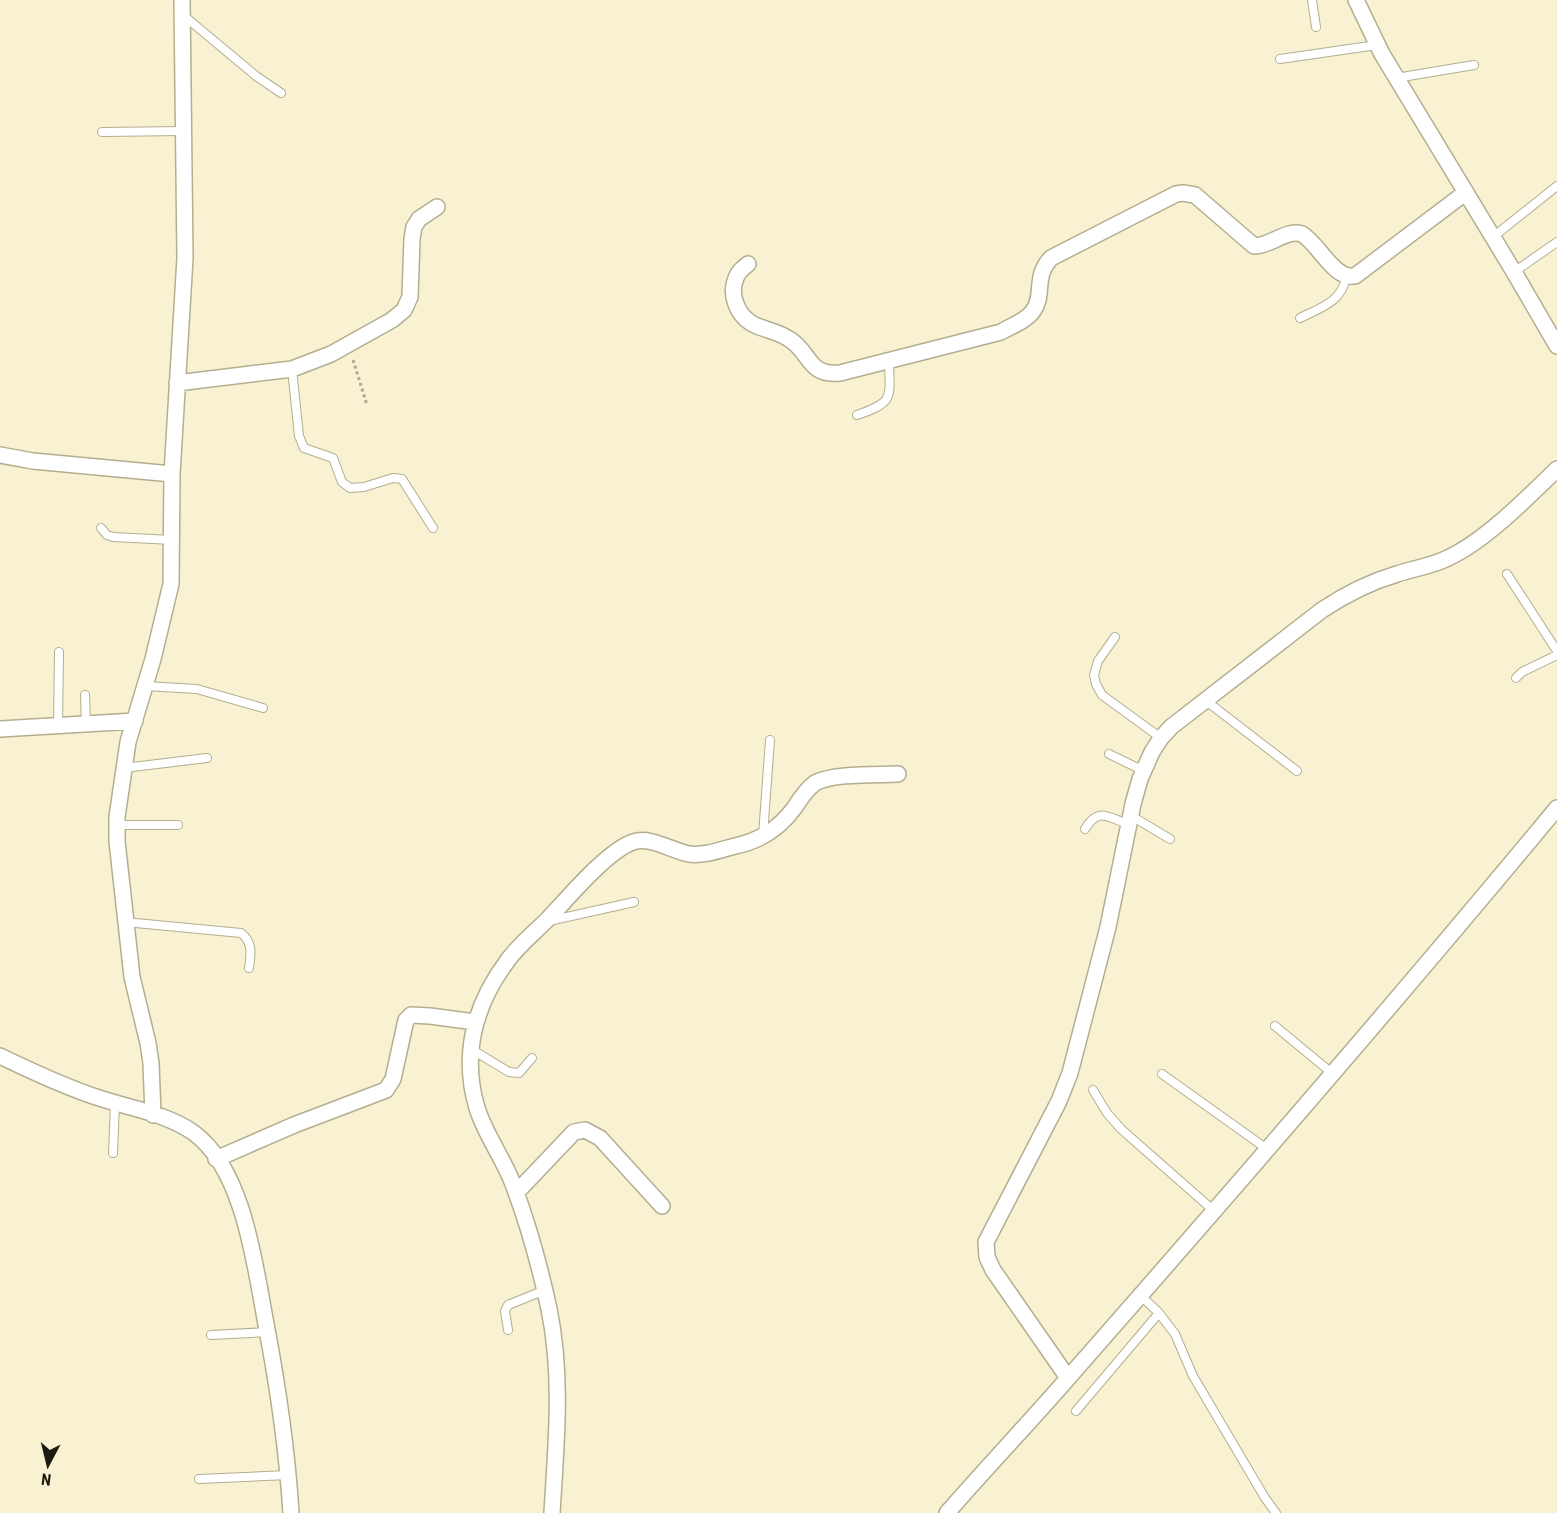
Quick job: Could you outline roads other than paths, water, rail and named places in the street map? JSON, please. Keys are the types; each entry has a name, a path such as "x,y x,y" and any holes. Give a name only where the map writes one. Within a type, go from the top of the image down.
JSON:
{"street":[{"path":"1356,0 1377,45 1396,78 1557,346"},
{"path":"153,1115 151,1063 132,977 117,825 128,742 171,584 172,474 185,258 182,7"},
{"path":"748,264 738,274 733,292 741,314 750,322 792,340 811,364 820,371 830,374 888,362 1001,332 1034,311 1041,271 1051,258 1170,196 1182,192 1195,195 1205,202 1254,246 1295,232 1302,234 1339,273 1346,277 1355,276 1465,193"},
{"path":"177,383 292,369 331,354 392,320 404,310 410,297 414,227 419,219 437,207"},
{"path":"0,454 33,461 172,474"},
{"path":"1068,1378 993,1270 986,1250 986,1242 1059,1101 1070,1074 1108,927 1129,819 1144,771 1161,738 1171,727 1273,646 1341,597 1382,579 1432,565 1465,548 1522,503 1557,469"},
{"path":"0,729 135,721"},
{"path":"552,1513 557,1384 550,1313 521,1206 477,1108 471,1071 475,1022 490,988 509,958 623,847 635,841 647,841 692,854 705,854 748,844 779,826 800,798 815,783 833,778 898,774"},
{"path":"948,1513 1333,1074 1557,808"},
{"path":"216,1159 294,1125 386,1090 393,1079 406,1020 411,1015 475,1022"},
{"path":"0,1056 60,1083 178,1124 194,1133 206,1144 216,1159 230,1182 243,1214 252,1252 278,1389 289,1475 291,1513"},
{"path":"516,1193 573,1132 585,1130 600,1138 662,1206"}],"lane":[{"path":"1312,0 1316,27"},
{"path":"182,7 256,76 281,93"},
{"path":"1280,59 1377,45"},
{"path":"1396,78 1474,65"},
{"path":"102,132 184,131"},
{"path":"1493,237 1557,186"},
{"path":"1514,272 1557,242"},
{"path":"1300,318 1335,300 1345,287 1346,277"},
{"path":"857,415 881,406 887,399 890,392 888,362"},
{"path":"292,369 299,436 304,448 333,458 342,482 350,488 364,487 393,478 402,479 433,528"},
{"path":"101,528 107,535 113,537 172,540"},
{"path":"1507,574 1557,651"},
{"path":"1115,637 1098,661 1094,675 1096,684 1102,695 1161,738"},
{"path":"58,652 58,726"},
{"path":"1516,678 1522,672 1557,655"},
{"path":"145,686 197,689 263,708"},
{"path":"85,695 86,724"},
{"path":"1205,700 1297,771"},
{"path":"763,837 770,740"},
{"path":"1109,754 1144,771"},
{"path":"124,768 207,758"},
{"path":"1085,829 1092,817 1098,815 1129,819 1170,838"},
{"path":"117,825 178,825"},
{"path":"545,922 634,902"},
{"path":"126,922 241,933 248,939 251,951 249,968"},
{"path":"1275,1026 1333,1074"},
{"path":"471,1049 509,1072 519,1073 532,1058"},
{"path":"1162,1074 1267,1149"},
{"path":"1093,1090 1107,1113 1121,1129 1213,1210"},
{"path":"113,1153 116,1103"},
{"path":"508,1330 505,1311 508,1305 544,1290"},
{"path":"1140,1295 1159,1312 1175,1334 1193,1376 1276,1513"},
{"path":"1076,1410 1159,1312"},
{"path":"211,1335 268,1332"},
{"path":"199,1479 289,1475"}]}
